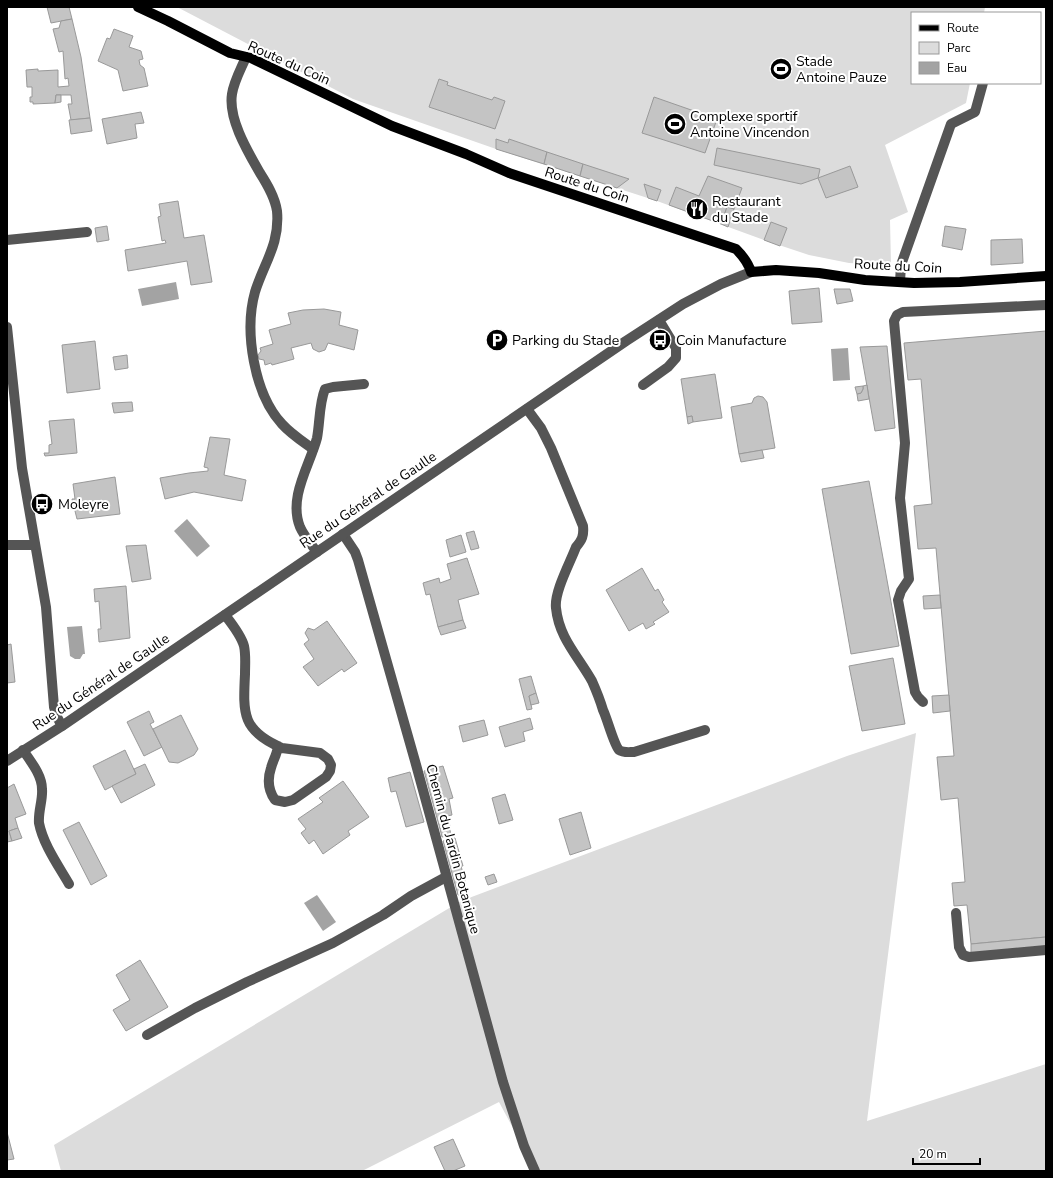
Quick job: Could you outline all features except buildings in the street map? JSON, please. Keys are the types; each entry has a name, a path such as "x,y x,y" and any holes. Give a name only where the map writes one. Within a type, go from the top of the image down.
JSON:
{"main road":[{"name":"Route du Coin","path":"138,7 230,53 246,57 392,126 466,154 509,174 736,249 748,264 751,272 776,270 819,273 865,280 900,282 960,282 1046,276"}],"street":[{"path":"246,57 232,93 231,104 239,131 273,196 277,210 276,240 260,279 251,310 250,328 254,365 266,400 274,415 282,425 295,436 313,448"},
{"path":"900,282 901,265 951,124 975,112 983,84"},
{"path":"7,240 87,232"},
{"name":"Rue du Général de Gaulle","path":"7,761 62,726 626,341 683,304 720,284 751,272"},
{"path":"923,702 915,692 898,600 901,591 909,579 900,498 905,443 894,321 897,315 903,312 1046,305"},
{"path":"643,385 668,367 676,358 676,348 659,320"},
{"path":"7,327 22,468 46,606 54,707 62,726"},
{"path":"317,552 300,526 297,504 299,491 319,429 323,396 325,389 364,384"},
{"path":"527,409 541,428 551,448 583,526 584,534 576,547 556,597 555,606 558,620 568,646 577,657 592,682 616,744 620,750 634,752 705,730"},
{"name":"Chemin du Jardin Botanique","path":"343,534 355,552 358,560 509,1103 524,1146 535,1171"},
{"path":"7,545 35,545"},
{"path":"225,614 244,645 246,658 244,707 247,720 255,732 270,743 278,746 282,748 320,753 328,759 331,765 330,771 326,777 293,800 284,802 276,800 271,794 268,785 271,768 278,753 278,746"},
{"path":"24,750 42,781 39,814 41,831 69,884"},
{"path":"147,1035 195,1008 247,982 333,943 383,915 411,896 446,877"},
{"path":"956,913 958,947 963,955 969,957 1046,950"}],"green space":[{"name":"Complexe sportif Antoine Vincendon","path":"177,7 985,7 984,12 911,12 911,84 970,84 966,103 885,145 908,212 890,220 891,265 849,263 809,255 657,201 496,149 353,99"},
{"path":"916,733 867,1121 1046,1064 1046,1171 536,1171 499,1102 362,1171 61,1171 54,1145 461,901 847,756"}],"water":[{"path":"176,282 179,299 142,306 138,289"},
{"path":"848,348 850,380 833,381 831,349"},
{"path":"187,519 210,546 197,557 174,531"},
{"path":"82,626 85,654 83,654 80,659 75,659 70,656 67,627"},
{"path":"317,895 336,922 323,931 304,903"}],"place":[{"name":"Stade Antoine Pauze","path":"781,69"},
{"name":"Complexe sportif Antoine Vincendon","path":"675,124"},
{"name":"Restaurant du Stade","path":"697,209"},
{"name":"Parking du Stade","path":"497,340"},
{"name":"Coin Manufacture","path":"660,340"},
{"name":"Moleyre","path":"42,504"}]}
